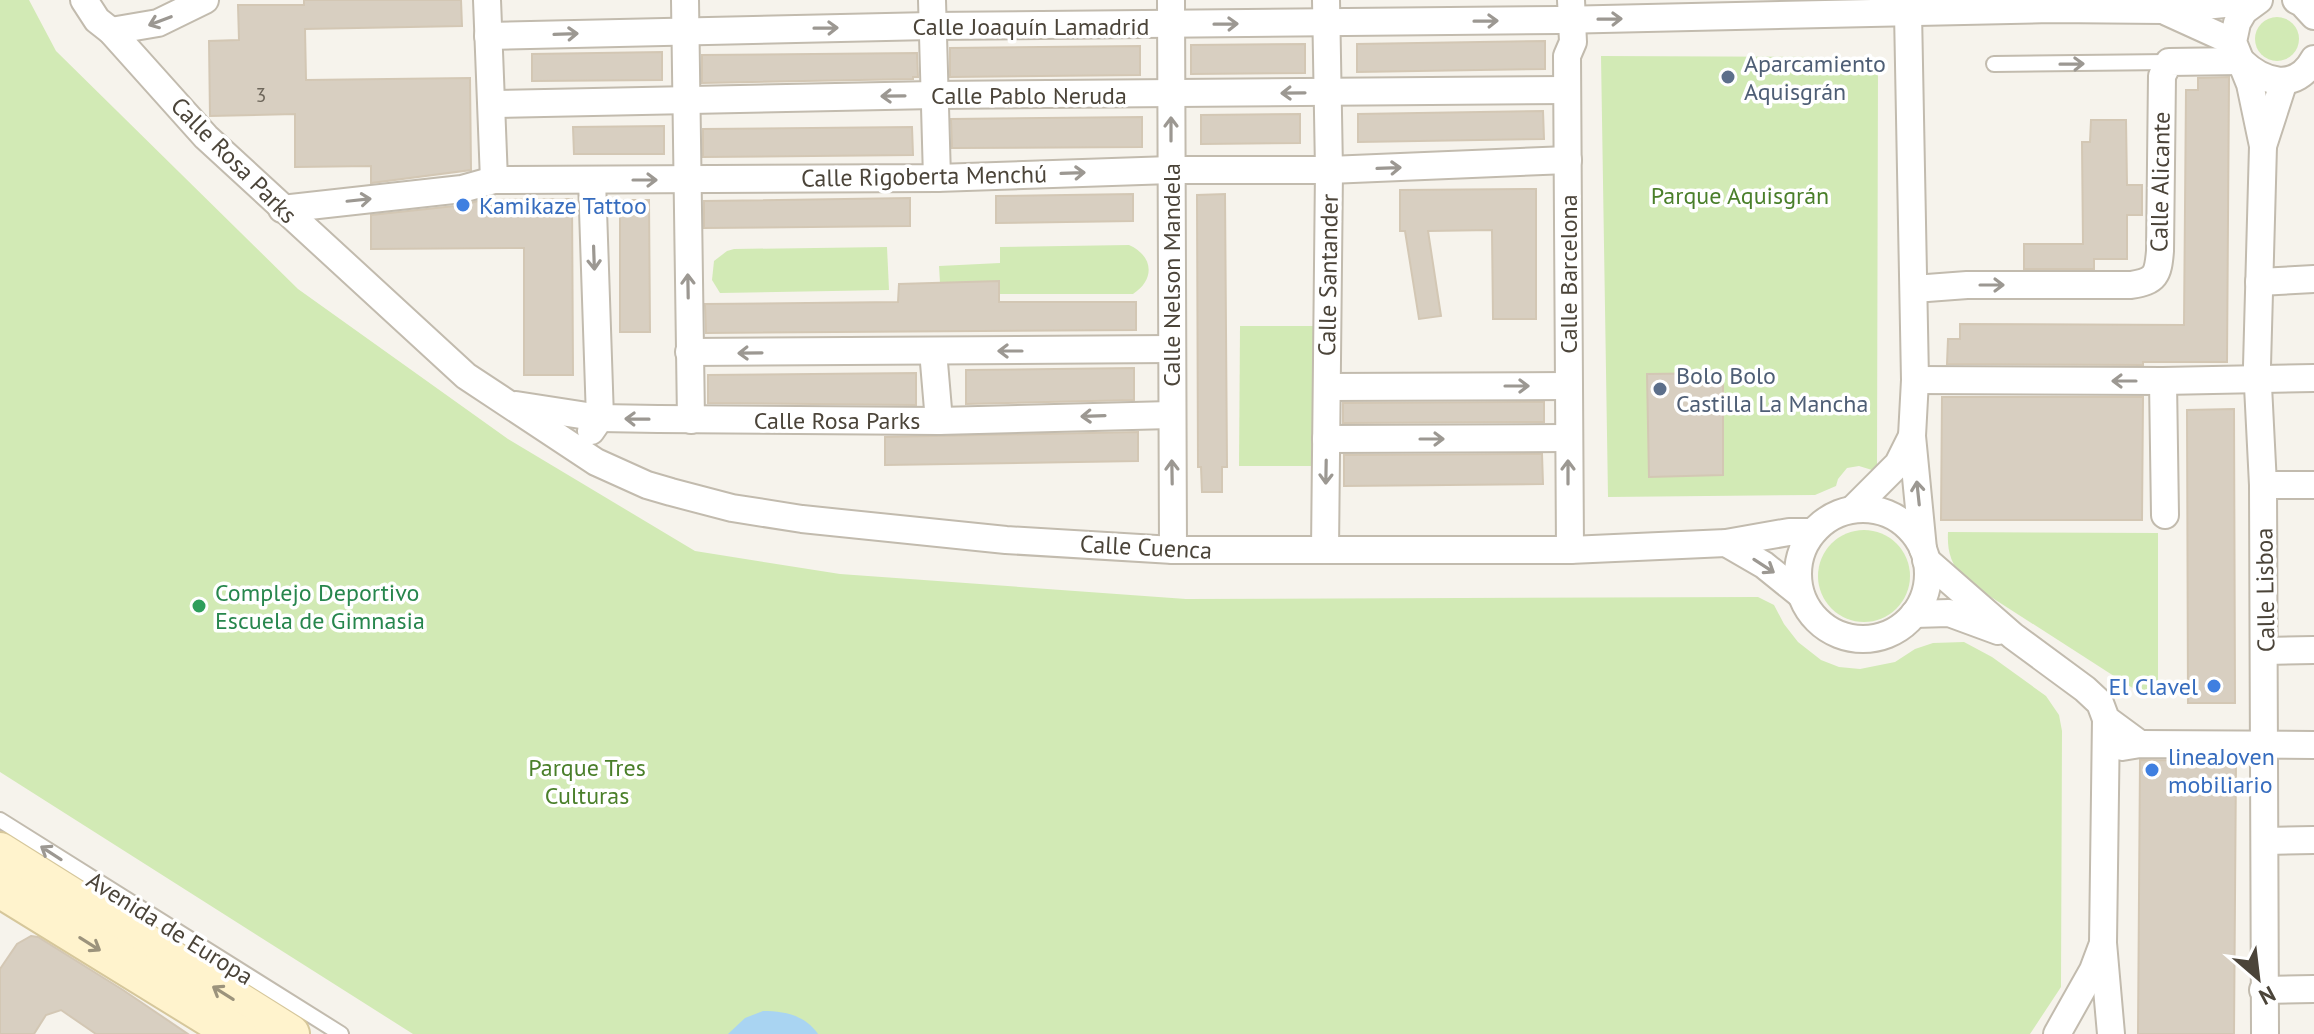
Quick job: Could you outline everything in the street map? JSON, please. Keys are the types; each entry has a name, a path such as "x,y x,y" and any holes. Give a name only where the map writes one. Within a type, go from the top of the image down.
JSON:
{"main road":[{"name":"Avenida de Europa","path":"0,852 290,1034"},
{"path":"4,900 237,1034"}],"street":[{"name":"Calle Rosa Parks","path":"84,0 97,20 111,31 206,137 434,349 504,403 579,451"},
{"path":"111,31 158,23 205,0"},
{"path":"487,0 494,180"},
{"path":"685,0 691,420"},
{"path":"932,0 937,178"},
{"path":"1646,18 1665,6 1668,0"},
{"path":"2296,0 2314,16"},
{"path":"2237,52 2237,23 2244,11 2257,1"},
{"name":"Calle Joaquín Lamadrid","path":"488,36 931,26 1171,13 1572,10 1646,18 1711,8 1908,12 2163,10 2257,1"},
{"name":"Calle Barcelona","path":"1570,550 1567,56 1573,42 1572,10"},
{"path":"2163,10 2193,21 2237,52 2255,74 2267,81 2297,79 2314,59"},
{"name":"Calle Santander","path":"1325,550 1329,170 1327,11"},
{"path":"1908,12 1915,380 1912,436 1928,581 1914,614 1900,628 1881,637 1861,640 1841,636 1823,626 1809,612 1800,594 1797,572 1802,550 1813,532 1827,520 1854,508 1898,464 1912,436"},
{"name":"Calle Nelson Mandela","path":"1171,13 1173,550"},
{"path":"2169,62 2237,52"},
{"name":"Calle Lisboa","path":"2237,52 2250,84 2263,146 2258,379 2265,651 2265,1034"},
{"name":"Calle Alicante","path":"1914,289 1967,285 2131,285 2147,282 2155,276 2160,251 2162,76 2169,62"},
{"name":"Calle Lisboa","path":"2263,146 2297,79"},
{"name":"Calle Pablo Neruda","path":"492,104 934,95 1567,90"},
{"name":"Calle Rigoberta Menchú","path":"282,209 462,189 494,180 937,178 1171,170 1329,170 1568,160"},
{"path":"579,451 600,418 592,180"},
{"path":"2259,282 2314,279"},
{"path":"689,352 1172,349"},
{"path":"933,351 939,421"},
{"path":"1915,380 2314,378"},
{"path":"2163,381 2165,515"},
{"path":"1327,387 1568,386"},
{"name":"Calle Rosa Parks","path":"504,403 600,418 691,420 939,421 1171,415"},
{"path":"1326,439 1567,438"},
{"name":"Calle Cuenca","path":"579,451 647,485 746,510 802,519 1006,540 1173,550 1570,550 1726,543 1789,532 1813,532"},
{"path":"2263,485 2314,485"},
{"path":"1854,508 1881,511 1899,519 1913,533 1925,555 2013,636 2100,703 2106,719 2103,943 2111,1034"},
{"path":"1726,543 1764,565 1800,594"},
{"path":"1914,614 1949,613 2013,636"},
{"path":"2265,651 2314,650"},
{"path":"2106,719 2140,744"},
{"path":"2105,761 2121,748 2140,744 2314,745"},
{"path":"2265,841 2314,840"},
{"path":"2057,1034 2093,970 2103,943"},
{"path":"2263,990 2314,989"}],"lane":[{"path":"1994,64 2169,62"},
{"name":"Avenida de Europa","path":"0,820 341,1034"}],"green space":[{"name":"Parque Tres Culturas","path":"0,0 29,0 56,51 298,289 508,439 695,551 840,574 1186,599 1758,597 1774,605 1798,642 1821,660 1839,667 1860,669 1895,662 1915,649 1933,643 1964,642 1992,657 2046,696 2059,715 2062,731 2061,987 2030,1034 413,1034 0,772"},
{"path":"2277,17 2292,24 2299,39 2292,54 2277,61 2262,54 2255,39 2262,24"},
{"name":"Parque Aquisgrán","path":"1601,56 1828,57 1878,67 1877,467 1872,470 1859,466 1847,468 1836,486 1815,495 1608,497"},
{"path":"1129,245 1143,255 1149,268 1145,282 1133,294 999,294 940,283 939,266 1000,263 1000,247"},
{"path":"887,247 889,290 720,293 712,280 714,261 734,249"},
{"path":"1240,326 1316,326 1315,466 1239,466"},
{"path":"1864,530 1882,533 1897,543 1907,558 1910,576 1907,594 1897,609 1882,619 1864,622 1846,619 1831,609 1821,594 1818,576 1821,558 1831,543 1846,533"},
{"path":"1948,532 2158,533 2158,693 2141,693 1963,579 1951,557"}],"water":[{"path":"763,1011 794,1015 807,1022 818,1034 728,1034 745,1018"}],"building":[{"path":"304,0 461,0 462,26 305,29 306,80 470,78 471,170 371,183 371,166 295,167 295,114 210,116 209,41 239,40 238,5 304,5"},
{"path":"1545,41 1545,69 1357,72 1357,44"},
{"path":"1305,44 1305,73 1191,74 1191,45"},
{"path":"1140,46 1140,75 950,77 950,48"},
{"path":"662,52 662,80 532,81 532,54"},
{"path":"917,53 918,77 913,79 702,83 702,55"},
{"path":"2229,77 2227,362 1947,364 1948,339 1960,339 1960,324 2184,325 2186,90 2198,90 2198,78"},
{"path":"1543,111 1544,139 1358,142 1358,114"},
{"path":"1300,114 1300,143 1201,144 1201,115"},
{"path":"1142,117 1142,147 952,148 951,119"},
{"path":"2091,120 2126,120 2127,185 2142,185 2142,215 2127,215 2127,259 2094,259 2094,269 2024,269 2024,244 2083,244 2082,142 2090,142"},
{"path":"664,126 664,154 574,154 573,127"},
{"path":"912,127 913,155 703,157 703,129"},
{"path":"1536,189 1536,319 1493,319 1492,230 1428,231 1441,316 1419,319 1405,231 1400,231 1400,190"},
{"path":"1133,194 1133,221 996,223 996,196"},
{"path":"1225,194 1227,467 1222,467 1222,492 1202,492 1201,467 1198,467 1197,195"},
{"path":"910,198 910,226 704,228 704,201"},
{"path":"572,199 573,375 524,375 524,248 371,249 371,215 464,205 481,200"},
{"path":"620,200 649,200 650,332 620,332"},
{"path":"999,281 999,302 1136,302 1136,330 706,333 705,304 898,302 899,284"},
{"path":"1134,368 1134,400 966,404 966,370"},
{"path":"916,373 916,405 708,403 708,375"},
{"path":"1723,373 1723,475 1649,477 1647,374"},
{"path":"1942,397 2143,397 2142,520 1941,520"},
{"path":"1544,402 1544,422 1343,423 1343,403"},
{"path":"2234,409 2235,703 2188,703 2187,410"},
{"path":"1138,432 1138,461 885,465 885,437"},
{"path":"1542,454 1543,484 1344,486 1344,455"},
{"path":"2140,760 2236,761 2234,1034 2138,1034"},
{"path":"31,936 38,937 123,990 188,1034 96,1034 61,1010 46,1015 34,1034 0,1034 0,969 17,944"}],"place":[{"name":"Aparcamiento Aquisgrán","path":"1728,77"},
{"name":"Kamikaze Tattoo","path":"463,205"},
{"name":"Bolo Bolo Castilla La Mancha","path":"1660,389"},
{"name":"Complejo Deportivo Escuela de Gimnasia","path":"199,606"},
{"name":"El Clavel","path":"2214,686"},
{"name":"lineaJoven mobiliario","path":"2152,770"}]}
